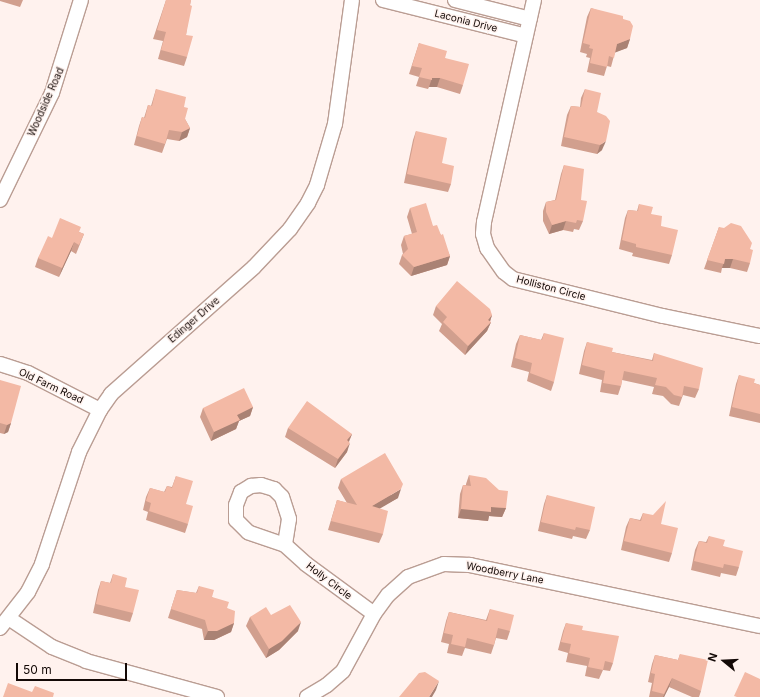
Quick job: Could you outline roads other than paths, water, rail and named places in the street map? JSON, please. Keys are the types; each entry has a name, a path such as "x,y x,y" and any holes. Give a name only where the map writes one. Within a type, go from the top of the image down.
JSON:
{"street":[{"name":"Woodside Road","path":"0,200 52,93 81,0"},
{"name":"Edinger Drive","path":"5,623 42,564 78,452 100,410 111,394 254,267 290,229 308,203 317,185 335,124 352,0"},
{"name":"Laconia Drive","path":"383,0 526,36"},
{"name":"Laconia Drive","path":"455,0 530,19"},
{"name":"Holliston Circle","path":"534,0 484,222 483,234 487,248 504,272 513,279 549,289 760,336"},
{"name":"Old Farm Road","path":"0,364 28,374 100,410"},
{"name":"Holly Circle","path":"285,545 289,519 282,497 274,489 261,485 251,486 241,492 236,505 236,520 248,532 285,545 306,564 374,614"},
{"name":"Woodberry Lane","path":"307,697 326,685 342,671 374,614 388,595 408,577 444,564 470,565 760,626"},
{"path":"5,623 52,647 86,661 217,697"}]}
